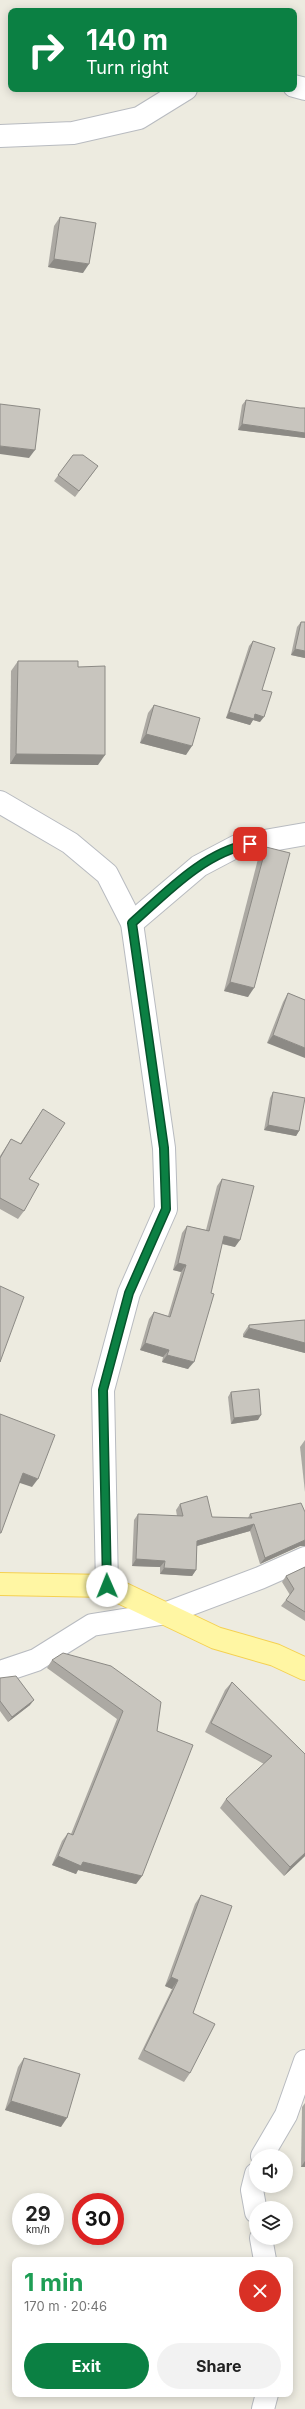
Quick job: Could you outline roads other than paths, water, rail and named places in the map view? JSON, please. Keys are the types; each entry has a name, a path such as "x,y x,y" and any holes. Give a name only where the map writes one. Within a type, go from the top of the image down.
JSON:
{"main road":[{"path":"0,1584 107,1586 167,1613 216,1638 274,1655 305,1669"}],"street":[{"path":"0,136 73,133 139,118 181,92"},
{"path":"0,802 70,843 107,874 132,923 164,1148 166,1209 129,1293 103,1390 107,1586"},
{"path":"132,923 199,866 237,846 305,834"},
{"path":"0,1672 36,1660 92,1625 167,1613 260,1578 305,1558"},
{"path":"266,2149 286,2114 305,2060"},
{"path":"262,2245 264,2257"},
{"path":"264,2409 266,2397"}]}
